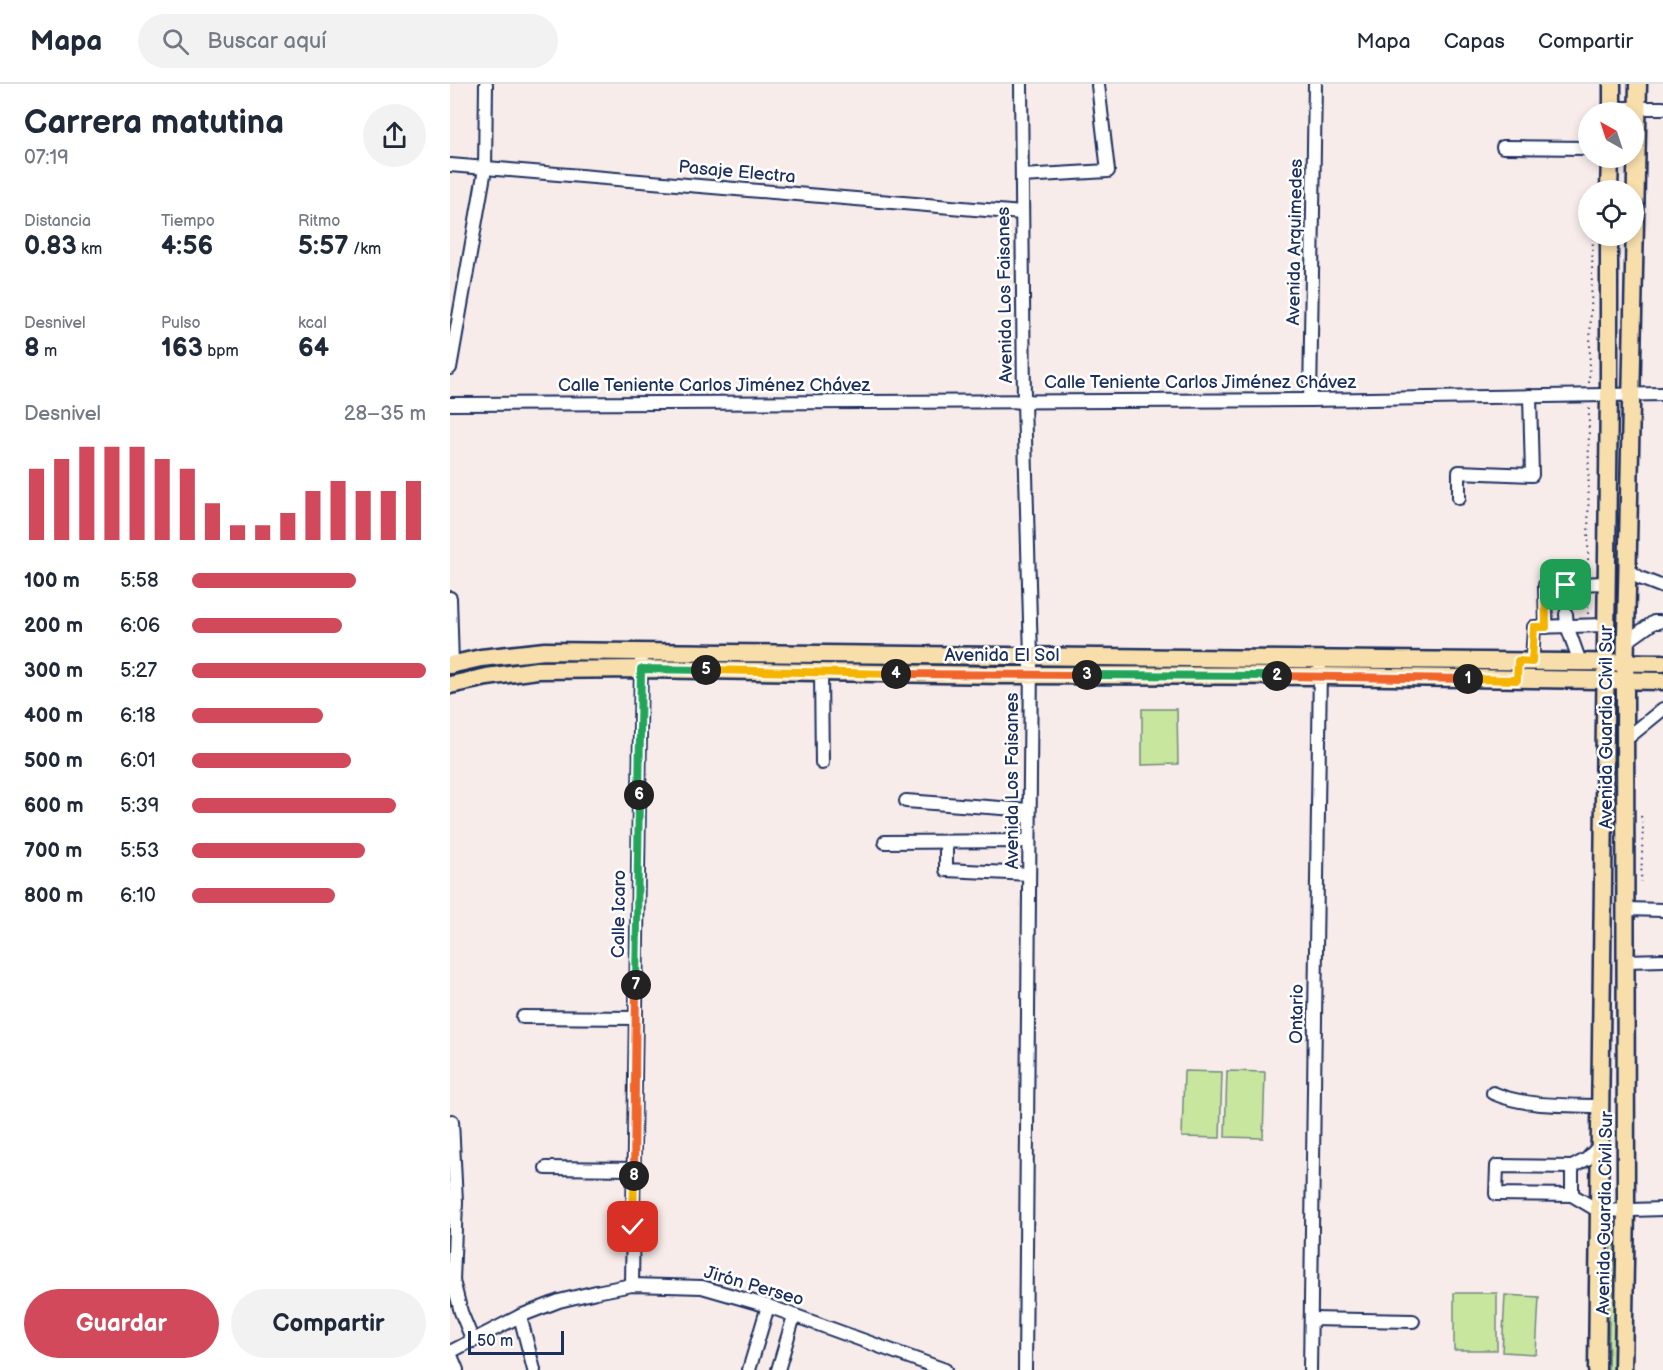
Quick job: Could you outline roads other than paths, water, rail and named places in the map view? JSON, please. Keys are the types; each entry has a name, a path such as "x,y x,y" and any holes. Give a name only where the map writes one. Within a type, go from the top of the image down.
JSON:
{"main road":[{"path":"1612,84 1612,102"},
{"name":"Avenida Guardia Civil Sur","path":"1638,84 1638,102"},
{"name":"Avenida Guardia Civil Sur","path":"1623,1370 1626,1209 1625,681 1637,168"},
{"name":"Avenida Guardia Civil Sur","path":"1597,1370 1609,246"},
{"name":"Avenida El Sol","path":"451,664 481,658 545,651 1663,663"},
{"path":"1517,680 1525,661"},
{"name":"Avenida El Sol","path":"450,686 487,677 537,670 641,669 821,673 1663,681"}],"street":[{"path":"450,368 485,169 486,84"},
{"name":"Avenida Los Faisanes","path":"1022,84 1024,401 1031,657 1025,1370"},
{"name":"Avenida Arquimedes","path":"1310,400 1315,84"},
{"path":"1022,176 1108,171 1098,85"},
{"path":"1644,108 1663,108"},
{"path":"1503,147 1578,148"},
{"name":"Pasaje Electra","path":"450,165 1022,213"},
{"name":"Calle Teniente Carlos Jiménez Chávez","path":"450,404 1310,400 1663,394"},
{"path":"1459,498 1459,472 1532,475 1530,396"},
{"path":"1627,568 1640,578 1663,587"},
{"path":"1546,627 1545,585 1566,587 1606,583"},
{"path":"450,598 451,664"},
{"path":"1567,620 1580,662"},
{"path":"1525,661 1534,627 1546,627 1567,620 1605,625"},
{"path":"1626,642 1654,622 1659,622"},
{"name":"Calle Icaro","path":"632,1285 640,651"},
{"name":"Ontario","path":"1310,1370 1320,658"},
{"path":"821,673 822,763"},
{"path":"1625,740 1663,709"},
{"path":"906,801 1029,810"},
{"path":"885,842 1029,841"},
{"path":"946,842 946,870 1029,874"},
{"path":"1626,909 1663,910"},
{"path":"1626,961 1663,960"},
{"path":"523,1017 636,1018"},
{"path":"1493,1093 1505,1098 1557,1105 1600,1106"},
{"path":"452,1121 456,1202 453,1281 461,1312 473,1341"},
{"path":"1600,1145 1587,1159 1572,1167 1497,1166 1496,1194 1572,1195 1599,1211 1663,1209"},
{"path":"546,1167 634,1169"},
{"path":"1572,1167 1572,1195"},
{"name":"Jirón Perseo","path":"450,1353 520,1316 559,1302 632,1285 702,1287 768,1306 945,1370"},
{"path":"749,1370 768,1306"},
{"path":"520,1316 534,1370"},
{"path":"778,1370 794,1316"},
{"path":"1311,1319 1413,1321"},
{"path":"450,1353 457,1370"}],"tunnel":[{"path":"1566,589 1566,614"}]}
